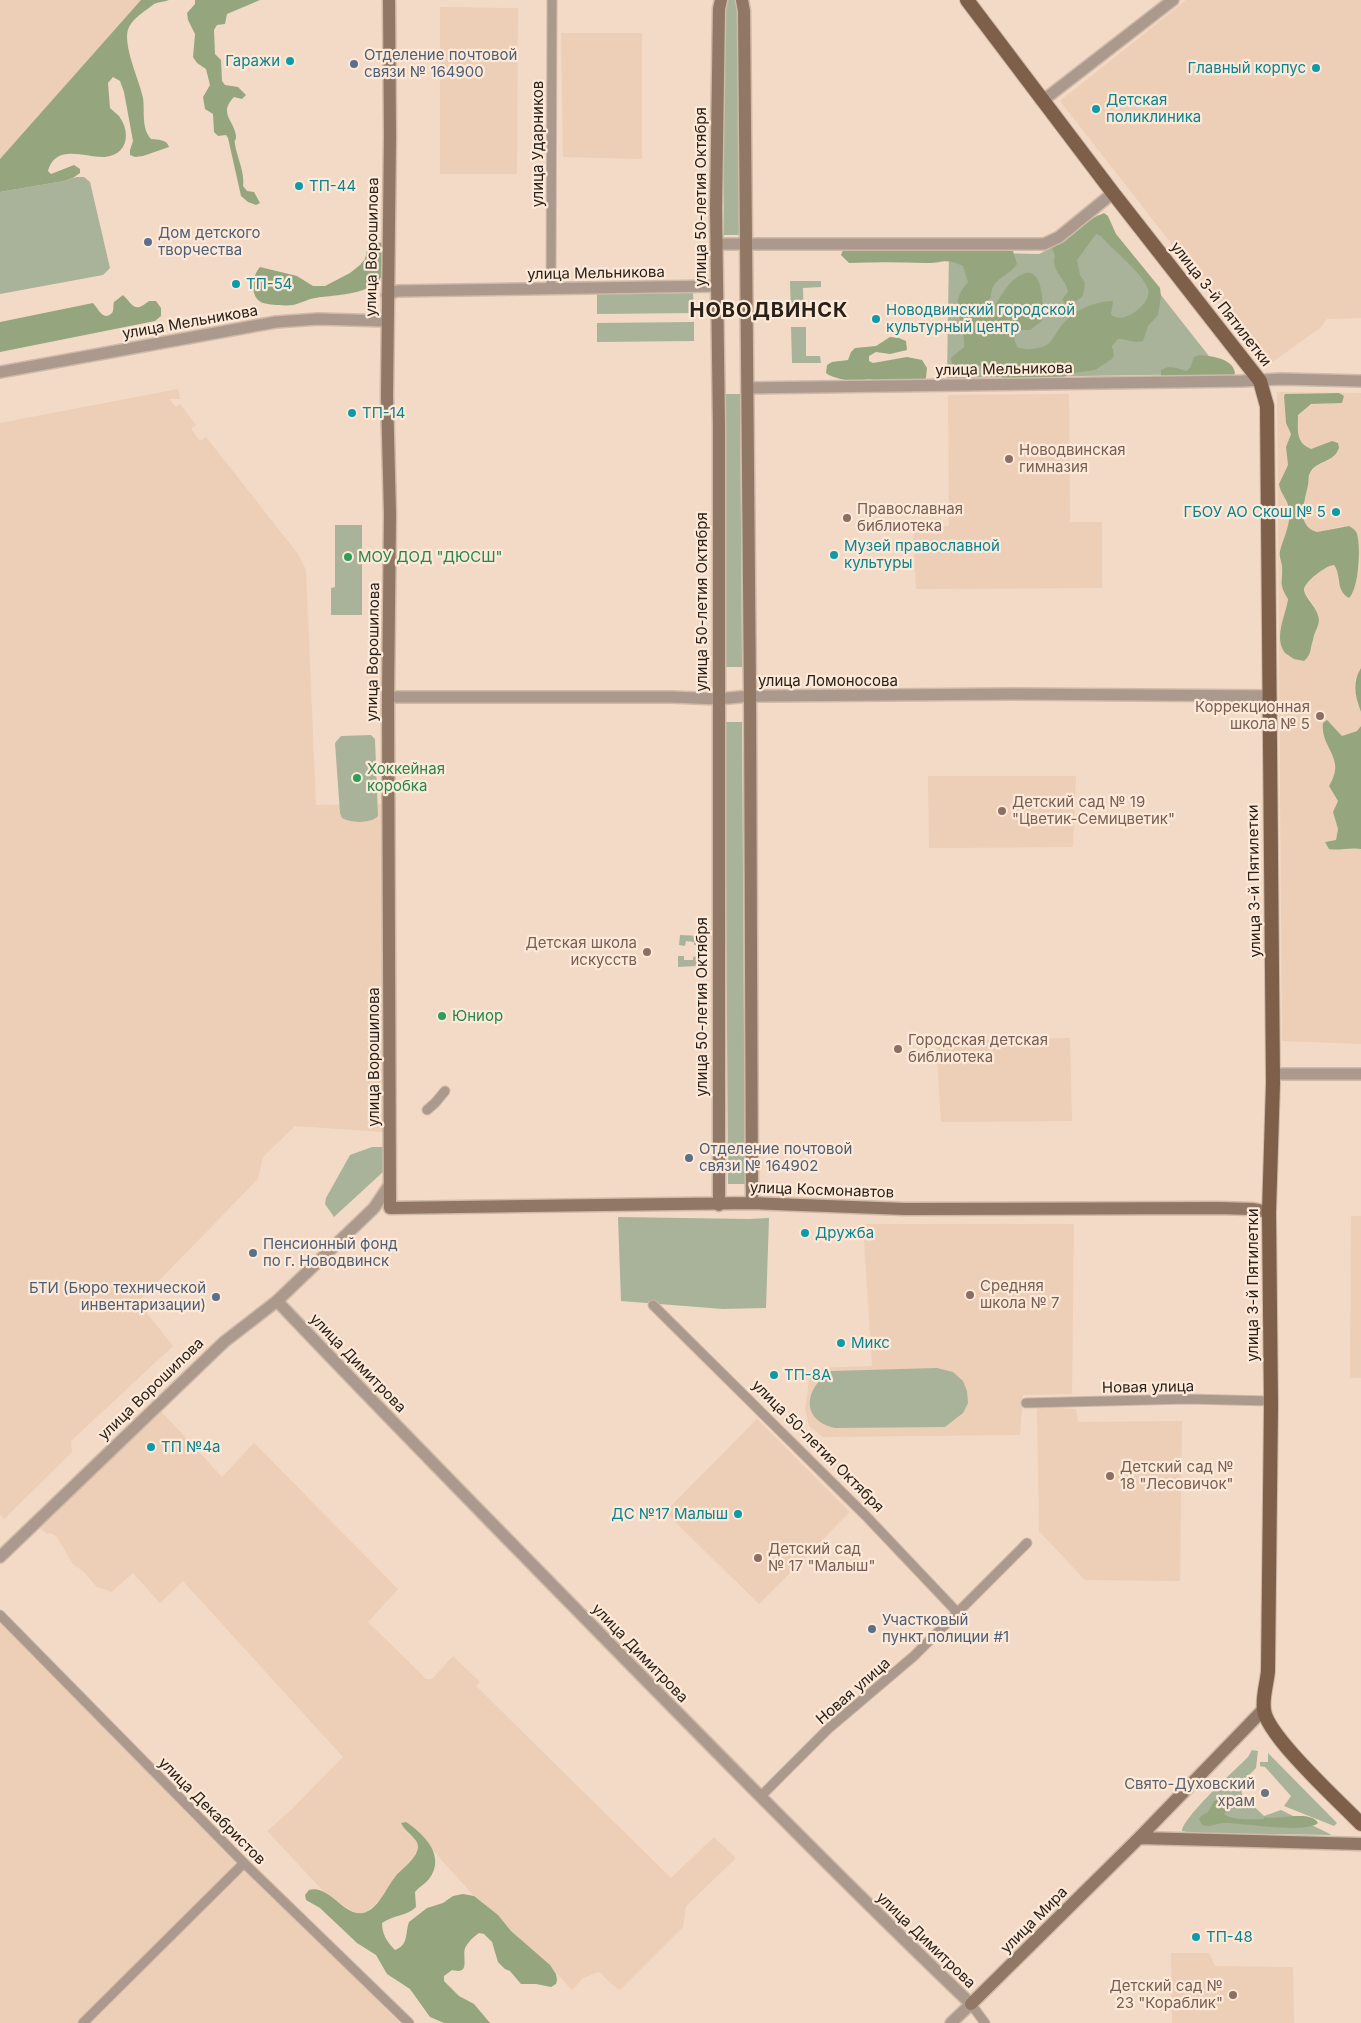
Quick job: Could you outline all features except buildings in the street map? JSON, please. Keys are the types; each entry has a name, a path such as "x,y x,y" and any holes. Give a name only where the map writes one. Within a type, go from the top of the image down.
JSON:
{"main road":[{"name":"улица Ворошилова","path":"389,0 390,135 387,321 390,514 388,697 390,1208"},
{"name":"улица 50-летия Октября","path":"719,1205 719,427 716,244 719,9 721,0"},
{"name":"улица 3-й Пятилетки","path":"967,0 1041,100 1260,381 1267,406 1273,1074 1269,1212 1268,1671 1264,1709"},
{"path":"743,6 750,696 752,1203"},
{"name":"улица Космонавтов","path":"390,1208 719,1205 752,1203 905,1209 1218,1208 1252,1209 1269,1212"},
{"path":"1264,1709 1268,1722 1279,1739 1361,1824"},
{"name":"улица Мира","path":"971,2004 1139,1838 1264,1709"},
{"path":"1139,1838 1361,1844"}],"street":[{"name":"улица Ударников","path":"551,289 552,0"},
{"path":"1041,100 1173,0"},
{"path":"716,244 1044,244 1059,237 1113,193"},
{"name":"улица Мельникова","path":"387,295 397,291 717,286"},
{"name":"улица Мельникова","path":"0,372 276,322 318,319 387,321"},
{"name":"улица Мельникова","path":"747,388 1260,381 1282,379 1361,380"},
{"name":"улица Ломоносова","path":"388,697 672,697 718,699 750,696 1012,694 1269,696"},
{"path":"1273,1074 1361,1074"},
{"path":"426,1110 445,1091"},
{"name":"улица Ворошилова","path":"0,1557 224,1342 277,1301 374,1208 390,1184"},
{"name":"улица Космонавтов","path":"374,1208 390,1208"},
{"name":"улица Димитрова","path":"277,1301 760,1797 875,1912 971,2004 985,2023"},
{"name":"улица 50-летия Октября","path":"653,1305 866,1516 957,1612"},
{"name":"Новая улица","path":"1026,1403 1187,1400 1270,1401"},
{"name":"Новая улица","path":"760,1797 828,1729 914,1656 1027,1543"},
{"name":"улица Декабристов","path":"0,1615 244,1863 408,2023"},
{"path":"83,2023 244,1863"},
{"name":"улица Мира","path":"951,2023 971,2004"}],"shaded area":[{"path":"0,0 141,0 0,159"},
{"path":"1186,0 1361,0 1361,318 1327,319 1320,328 1267,366 1060,101"},
{"path":"440,7 518,8 517,174 440,174"},
{"path":"561,33 642,33 642,159 563,157"},
{"path":"178,389 180,399 169,399 176,407 180,404 196,425 191,429 200,441 206,437 298,554 306,570 316,805 384,804 383,1132 295,1126 263,1157 258,1179 138,1302 173,1346 71,1441 72,1452 4,1519 0,1514 0,423"},
{"name":"Коррекционная школа № 5","path":"1277,392 1361,393 1361,668 1355,680 1355,685 1357,704 1361,712 1361,726 1357,731 1342,736 1334,729 1331,723 1327,741 1335,756 1335,775 1329,786 1338,801 1333,812 1338,829 1336,840 1326,842 1344,848 1361,849 1361,1044 1282,1041","holes":["1339,393 1332,403 1308,405 1298,415 1297,434 1306,447 1311,449 1332,441 1330,460 1317,465 1310,473 1303,512 1305,525 1312,531 1317,532 1343,526 1358,536 1360,566 1352,594 1338,582 1339,576 1334,565 1324,568 1306,584 1304,588 1314,606 1319,620 1318,625 1310,654 1290,656 1285,653 1280,641 1288,599 1281,580 1282,566 1279,559 1284,537 1289,526 1289,509 1279,484 1288,465 1286,447 1291,434 1286,423 1284,396 1285,394"]},
{"name":"Новодвинская гимназия","path":"1069,394 1070,522 1102,522 1102,588 916,589 913,527 949,526 948,395"},
{"name":"Детский сад № 19 \"Цветик-Семицветик\"","path":"928,776 1076,776 1073,847 929,848"},
{"path":"1070,1038 1072,1121 941,1122 936,1041"},
{"path":"1351,1216 1361,1216 1361,1378 1350,1378"},
{"name":"Средняя школа № 7","path":"863,1224 1074,1224 1072,1394 1023,1395 1020,1435 823,1437 809,1426 805,1409 811,1368 872,1366"},
{"name":"Детский сад № 18 \"Лесовичок\"","path":"1037,1407 1076,1409 1078,1422 1182,1421 1180,1581 1085,1580 1039,1531"},
{"path":"161,1411 222,1477 254,1443 398,1589 368,1622 426,1679 432,1679 453,1656 480,1682 476,1686 671,1878 714,1837 736,1858 686,1906 683,1927 620,1990 598,1972 583,1978 572,1990 550,1966 511,1931 498,1915 474,1896 410,1825 407,1833 417,1840 419,1846 414,1857 393,1879 380,1900 367,1912 361,1914 329,1897 267,1831 290,1811 343,1757 183,1581 160,1603 133,1573 110,1593 108,1590 97,1587 84,1572 73,1564 56,1536 50,1533 47,1534 40,1528"},
{"name":"Детский сад № 17 \"Малыш\"","path":"757,1419 850,1512 759,1604 665,1512"},
{"path":"0,1619 400,2023 0,2023"},
{"name":"Детский сад № 23 \"Кораблик\"","path":"1171,1953 1209,1953 1215,1966 1293,1967 1294,2023 1172,2023"}],"green space":[{"path":"141,0 169,0 154,4 131,23 127,34 127,42 143,98 144,119 148,135 151,139 164,141 169,147 143,156 135,157 130,155 133,141 124,92 120,81 113,77 108,83 110,108 123,122 126,135 123,147 119,152 105,157 72,154 57,157 52,162 48,171 51,174 74,165 80,169 80,173 64,181 0,192 0,159"},
{"path":"195,0 260,0 227,14 225,24 217,25 214,30 215,54 221,60 222,81 225,85 238,87 246,95 242,99 234,97 229,103 227,113 235,130 236,149 243,176 243,186 247,191 254,192 260,203 256,205 248,202 241,196 228,138 226,135 218,136 214,132 213,114 205,109 203,97 210,85 206,69 197,63 193,57 195,34 188,20 187,13 195,4"},
{"path":"727,0 736,0 740,27 740,235 724,235 723,27"},
{"path":"84,177 90,182 110,268 103,275 0,294 0,192"},
{"path":"1104,213 1108,216 1116,234 1160,288 1161,296 1158,315 1148,326 1143,341 1136,342 1118,339 1112,346 1114,355 1112,359 1095,370 1073,373 1059,379 1005,379 976,364 961,367 952,364 951,358 964,347 964,337 958,313 958,298 968,282 963,266 947,261 930,263 849,263 841,255 843,250 1013,251 1017,264 997,281 992,290 991,297 982,308 986,310 992,309 1009,284 1018,276 1030,273 1035,276 1041,290 1042,321 1030,330 1020,330 1014,338 1017,347 1024,349 1037,348 1048,344 1069,317 1090,305 1113,301 1111,314 1122,318 1135,312 1146,301 1148,289 1140,275 1101,236 1096,234 1077,260 1080,275 1085,283 1083,296 1071,305 1066,305 1062,300 1068,291 1054,266 1055,256 1051,245 1083,223"},
{"path":"1098,215 1216,365 1211,374 947,378 949,252 1039,254 1061,243"},
{"path":"375,242 382,243 384,246 386,254 385,265 382,275 376,283 368,288 358,292 312,299 290,305 263,303 254,292 255,275 260,267 297,276 313,286 325,286 350,273 360,265 365,259 368,246"},
{"path":"790,281 821,281 821,287 803,288 804,316 791,316"},
{"path":"693,293 694,313 597,314 597,294"},
{"path":"123,295 134,307 140,307 149,301 156,301 161,308 161,316 155,321 0,352 0,322 93,303 106,316 113,312 114,302"},
{"path":"694,322 694,341 597,342 597,323"},
{"path":"791,327 806,327 806,356 820,356 821,363 792,363"},
{"path":"890,337 906,341 907,350 890,354 876,352 869,356 869,361 873,363 907,357 922,360 927,368 926,378 922,381 883,382 868,379 856,383 836,378 826,373 827,365 832,362 848,360 855,348 876,346"},
{"path":"1199,355 1215,357 1226,361 1235,373 1232,377 1165,378 1161,375 1161,370 1167,367 1186,371 1190,368 1194,357"},
{"path":"1339,393 1344,396 1342,403 1311,404 1298,415 1298,435 1302,443 1311,449 1332,441 1338,443 1339,448 1333,457 1316,466 1309,474 1303,512 1306,524 1310,529 1317,532 1349,526 1354,529 1358,540 1357,577 1349,598 1340,587 1334,565 1321,571 1305,586 1306,596 1317,612 1319,621 1310,653 1304,661 1294,659 1285,653 1280,640 1281,626 1288,599 1282,586 1280,553 1289,515 1288,506 1279,484 1288,465 1286,447 1291,434 1286,423 1284,396 1285,394"},
{"path":"723,394 740,394 742,667 726,667"},
{"name":"МОУ ДОД \"ДЮСШ\"","path":"335,525 362,525 362,615 331,615 331,588 335,587"},
{"path":"1361,668 1361,712 1357,701 1355,684"},
{"path":"1327,720 1342,736 1357,731 1361,726 1361,849 1329,849 1325,842 1336,840 1338,829 1333,812 1338,801 1329,786 1334,776 1334,760 1323,732 1323,723"},
{"path":"725,722 742,722 745,1184 728,1184"},
{"name":"Хоккейная коробка","path":"371,735 375,739 378,816 375,819 366,821 350,821 342,818 340,813 335,743 341,736"},
{"path":"680,935 700,936 699,946 694,945 694,942 686,941 685,946 679,945"},
{"path":"678,956 684,956 684,960 693,960 693,957 698,956 698,966 678,967"},
{"path":"372,1147 384,1147 384,1171 334,1217 325,1204 326,1198 350,1155"},
{"path":"618,1217 769,1218 766,1308 723,1309 621,1301"},
{"path":"937,1368 953,1372 963,1381 967,1391 968,1403 963,1413 945,1427 835,1428 824,1424 811,1411 811,1394 815,1386 831,1371"},
{"path":"1252,1750 1258,1751 1256,1768 1241,1783 1242,1795 1264,1816 1281,1810 1332,1835 1192,1833 1182,1831 1184,1825 1200,1805 1248,1757"},
{"path":"1268,1753 1337,1823 1334,1826 1284,1806 1291,1796 1265,1767 1260,1766 1260,1762 1268,1762"},
{"path":"1225,1798 1229,1799 1231,1804 1224,1814 1232,1818 1264,1819 1264,1817 1301,1816 1314,1819 1318,1823 1301,1828 1225,1823 1208,1826 1202,1825 1199,1819 1201,1816 1208,1812 1214,1801"},
{"path":"406,1822 426,1840 434,1854 435,1862 434,1870 429,1879 415,1892 416,1907 382,1923 384,1934 392,1947 395,1950 403,1945 409,1922 427,1908 443,1903 453,1896 463,1894 474,1896 498,1915 511,1931 550,1965 556,1974 556,1984 551,1987 521,1984 510,1971 498,1962 492,1942 484,1934 479,1933 465,1948 464,1968 458,1971 452,1970 444,1976 444,1981 459,1996 474,2004 490,2023 444,2023 430,2017 410,1989 387,1974 376,1955 357,1943 320,1908 306,1900 305,1895 309,1890 316,1889 356,1913 363,1913 373,1908 395,1877 417,1851 418,1844 401,1823"}],"place":[{"name":"Гаражи","path":"290,61"},
{"name":"Отделение почтовой связи № 164900","path":"354,64"},
{"name":"Главный корпус","path":"1316,68"},
{"name":"Детская поликлиника","path":"1096,109"},
{"name":"ТП-44","path":"299,186"},
{"name":"Дом детского творчества","path":"148,242"},
{"name":"ТП-54","path":"236,284"},
{"name":"Новодвинский городской культурный центр","path":"876,319"},
{"name":"ТП-14","path":"352,413"},
{"name":"Новодвинская гимназия","path":"1009,459"},
{"name":"ГБОУ АО Скош № 5","path":"1336,512"},
{"name":"Православная библиотека","path":"847,518"},
{"name":"Музей православной культуры","path":"834,555"},
{"name":"МОУ ДОД \"ДЮСШ\"","path":"348,557"},
{"name":"Коррекционная школа № 5","path":"1320,716"},
{"name":"Хоккейная коробка","path":"357,778"},
{"name":"Детский сад № 19 \"Цветик-Семицветик\"","path":"1002,811"},
{"name":"Детская школа искусств","path":"647,952"},
{"name":"Юниор","path":"442,1016"},
{"name":"Городская детская библиотека","path":"898,1049"},
{"name":"Отделение почтовой связи № 164902","path":"689,1158"},
{"name":"Дружба","path":"805,1233"},
{"name":"Пенсионный фонд по г. Новодвинск","path":"253,1253"},
{"name":"Средняя школа № 7","path":"970,1295"},
{"name":"БТИ (Бюро технической инвентаризации)","path":"216,1297"},
{"name":"Микс","path":"841,1343"},
{"name":"ТП-8А","path":"774,1375"},
{"name":"ТП №4а","path":"151,1447"},
{"name":"Детский сад № 18 \"Лесовичок\"","path":"1110,1476"},
{"name":"ДС №17 Малыш","path":"738,1514"},
{"name":"Детский сад № 17 \"Малыш\"","path":"758,1558"},
{"name":"Участковый пункт полиции #1","path":"872,1629"},
{"name":"Свято-Духовский храм","path":"1265,1793"},
{"name":"ТП-48","path":"1196,1937"},
{"name":"Детский сад № 23 \"Кораблик\"","path":"1233,1995"}],"district":[{"name":"НОВОДВИНСК","path":"769,310"}]}
